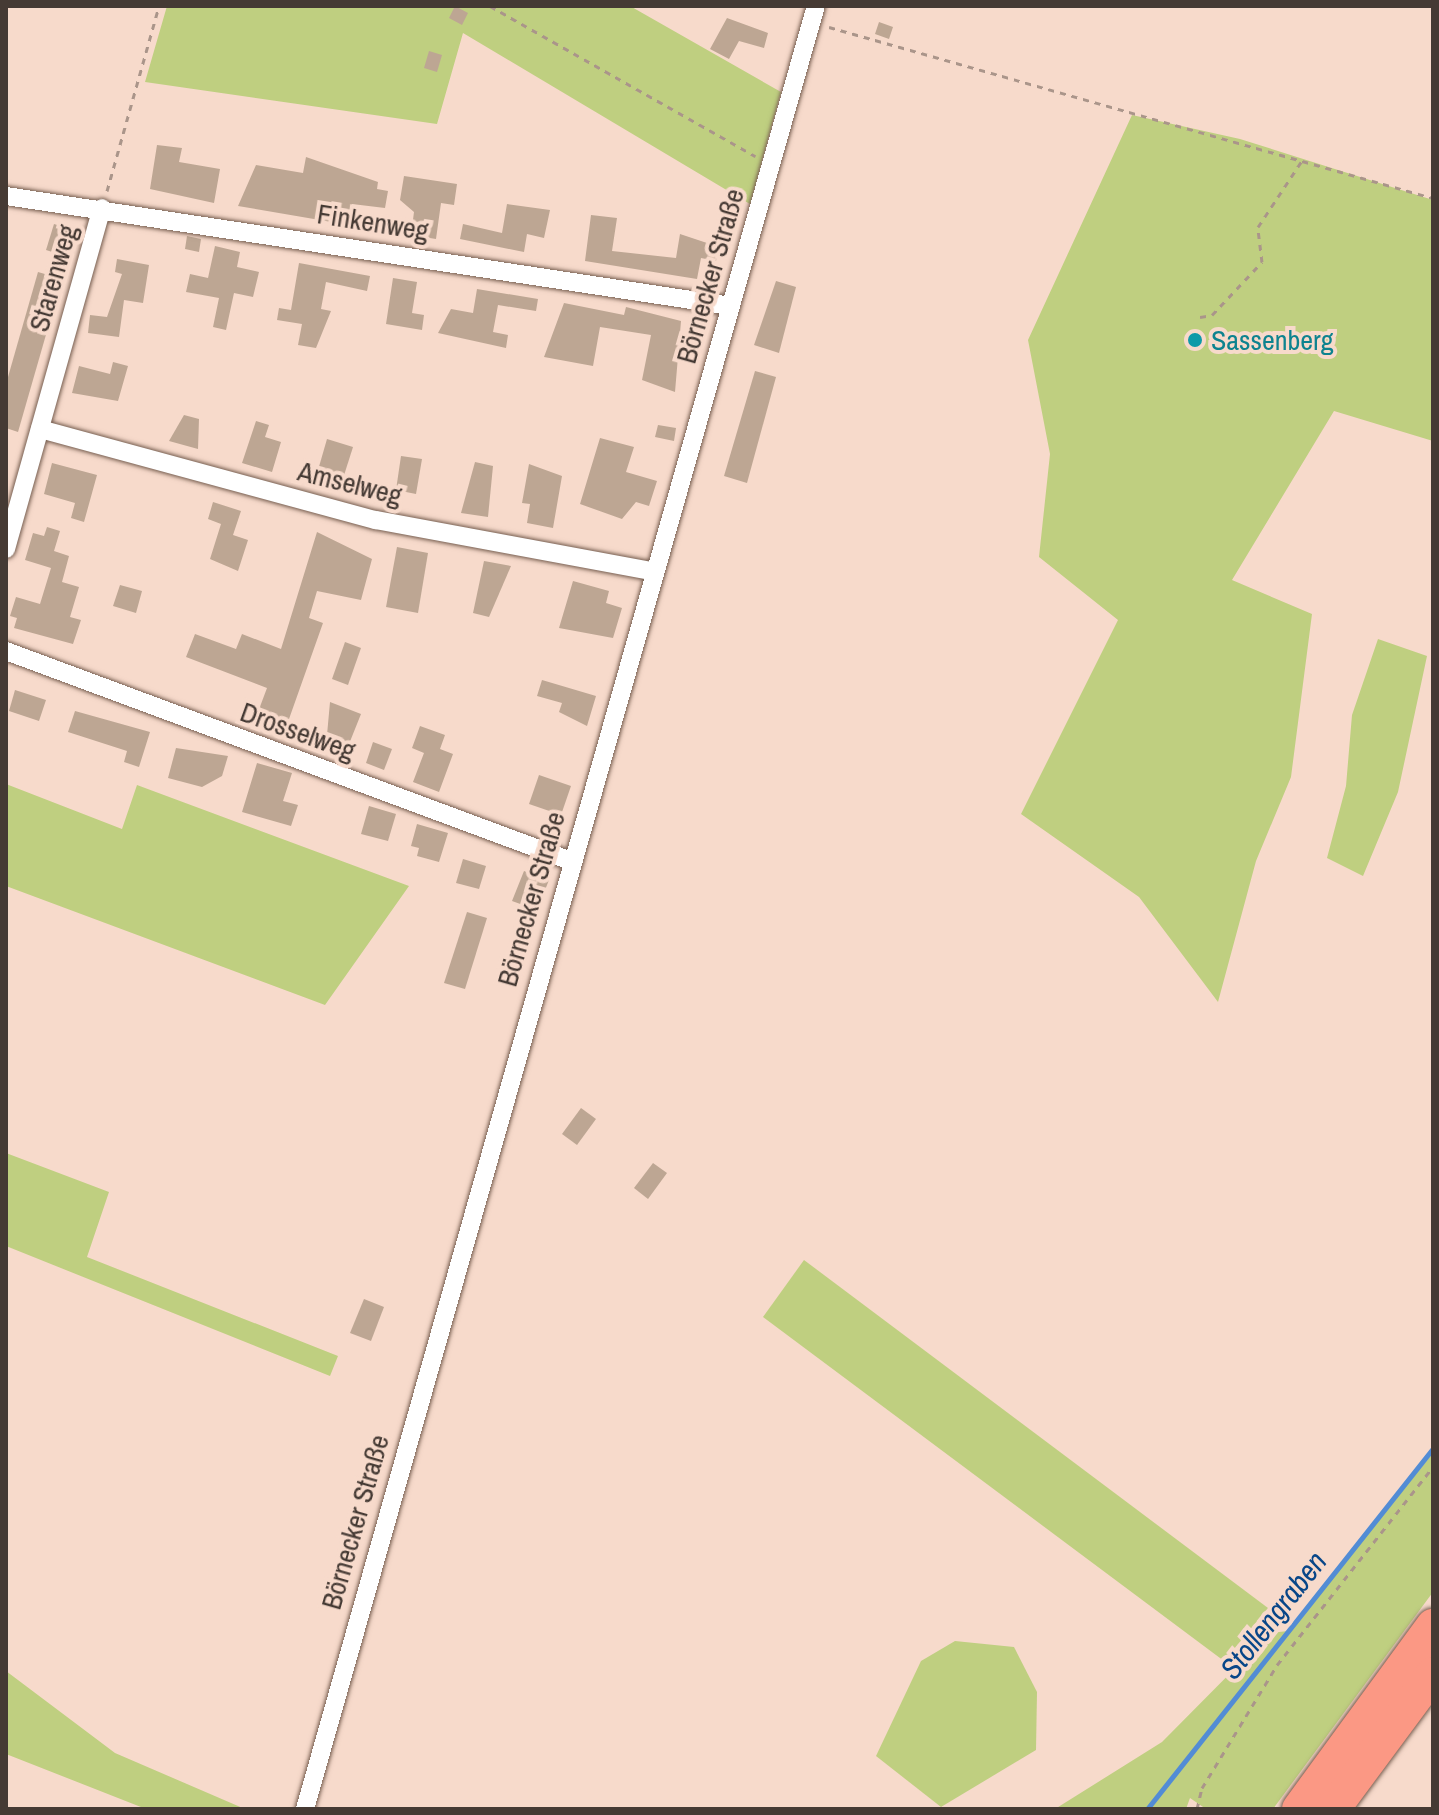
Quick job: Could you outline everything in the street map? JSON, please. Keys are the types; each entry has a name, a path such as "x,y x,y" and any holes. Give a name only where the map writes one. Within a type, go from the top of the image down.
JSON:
{"highway":[{"path":"1299,1809 1433,1626"},
{"path":"1333,1809 1433,1674"}],"street":[{"name":"Börnecker Straße","path":"305,1809 652,571 815,11"},
{"name":"Finkenweg","path":"6,196 102,208 731,306"},
{"name":"Starenweg","path":"6,549 102,208"},
{"name":"Amselweg","path":"40,429 376,520 652,571"},
{"name":"Drosselweg","path":"6,651 571,861"}],"path":[{"path":"102,208 159,6"},
{"path":"490,6 771,165"},
{"path":"815,11 829,28 1433,198"},
{"path":"1200,317 1212,315 1262,262 1258,227 1303,159"},
{"path":"1197,1809 1202,1788 1277,1665 1433,1467"}],"green space":[{"path":"167,6 630,6 781,92 750,204 463,33 437,124 145,82"},
{"path":"1132,115 1240,139 1433,200 1433,441 1334,411 1232,580 1312,614 1291,777 1256,861 1218,1002 1139,897 1021,814 1118,620 1039,557 1050,454 1028,340"},
{"path":"1378,639 1427,656 1398,792 1363,876 1327,858 1346,786 1352,715"},
{"path":"6,784 122,829 137,785 409,886 325,1005 6,886"},
{"path":"6,1153 109,1192 87,1257 338,1356 330,1376 6,1246"},
{"path":"804,1260 1268,1608 1224,1661 763,1317"},
{"path":"1433,1453 1433,1592 1273,1809 1206,1809 1190,1798 1186,1809 1055,1809 1162,1742 1270,1633 1288,1631"},
{"path":"955,1641 1014,1647 1037,1692 1036,1750 941,1807 876,1756 921,1661"},
{"path":"6,1671 115,1753 245,1809 146,1809 6,1754"}],"building":[{"path":"455,6 468,13 462,25 449,18"},
{"path":"727,18 768,33 764,48 739,41 729,59 710,49"},
{"path":"879,22 893,27 889,39 875,34"},
{"path":"429,51 442,55 437,72 424,68"},
{"path":"157,145 182,148 179,162 220,169 214,203 150,189"},
{"path":"306,157 378,182 377,189 388,191 385,208 352,204 349,225 238,206 256,165 303,173"},
{"path":"404,176 457,184 454,205 441,203 436,239 411,235 414,212 400,200"},
{"path":"507,204 550,210 544,238 527,234 524,252 460,239 463,224 502,233"},
{"path":"591,215 617,218 612,251 676,258 680,234 719,247 716,261 701,258 697,279 585,261"},
{"path":"54,224 76,231 68,257 46,250"},
{"path":"187,236 201,239 199,252 185,249"},
{"path":"215,246 240,252 237,267 259,272 253,297 234,293 226,330 213,327 219,298 186,292 190,274 208,278"},
{"path":"117,259 149,265 143,303 124,300 119,337 88,333 90,315 107,317 122,274 115,272"},
{"path":"299,263 370,276 367,291 326,282 321,309 331,311 316,348 298,345 302,324 277,320 279,308 291,310"},
{"path":"38,272 62,279 18,432 6,428 6,384"},
{"path":"393,278 417,282 412,313 424,315 422,330 386,324"},
{"path":"776,281 796,287 779,353 754,345"},
{"path":"477,289 538,299 536,311 498,305 493,332 508,335 506,348 438,333 451,309 473,313"},
{"path":"564,303 624,315 626,307 681,321 675,392 642,380 651,335 600,327 593,366 544,357"},
{"path":"113,362 128,366 118,401 72,393 79,366 110,374"},
{"path":"755,371 776,377 747,483 724,476"},
{"path":"184,415 199,419 198,449 169,441"},
{"path":"256,421 269,425 265,437 281,442 272,472 242,463"},
{"path":"658,425 676,428 674,441 655,437"},
{"path":"600,438 634,447 626,472 657,481 649,506 636,502 622,519 580,504"},
{"path":"327,439 353,447 339,491 314,484"},
{"path":"401,456 422,459 416,494 396,490"},
{"path":"475,462 493,466 488,517 461,513"},
{"path":"52,463 97,475 84,522 71,518 75,503 44,494"},
{"path":"529,464 562,476 553,528 527,523 530,504 522,503"},
{"path":"213,502 241,511 233,535 248,540 238,571 210,559 221,524 208,519"},
{"path":"47,527 60,531 54,551 69,556 62,582 79,587 70,617 81,620 73,644 14,628 17,618 10,616 16,597 40,604 51,568 25,560 33,533 44,536"},
{"path":"317,532 372,559 361,600 317,591 309,618 323,623 289,719 277,719 258,712 267,688 186,657 195,634 236,649 242,634 281,649"},
{"path":"397,547 428,553 418,613 386,607"},
{"path":"484,561 511,566 489,617 473,613"},
{"path":"573,581 609,591 606,603 622,608 613,638 559,628"},
{"path":"120,585 142,591 136,613 113,606"},
{"path":"345,642 361,648 348,685 332,679"},
{"path":"542,680 596,696 587,726 559,712 562,703 537,696"},
{"path":"15,690 46,700 39,721 9,711"},
{"path":"330,702 361,714 349,744 327,735"},
{"path":"75,711 150,732 139,767 124,762 127,751 68,732"},
{"path":"420,726 445,735 440,749 453,754 439,792 413,782 424,753 412,748"},
{"path":"373,742 392,749 384,770 366,763"},
{"path":"176,748 228,756 222,776 202,787 168,778"},
{"path":"257,763 292,773 283,801 298,805 291,826 242,812"},
{"path":"539,775 571,786 561,815 529,804"},
{"path":"369,806 396,814 388,841 361,834"},
{"path":"417,824 448,833 439,862 417,856 419,848 411,846"},
{"path":"463,859 486,866 479,889 456,883"},
{"path":"524,871 549,880 537,910 512,901"},
{"path":"467,912 487,918 465,989 444,983"},
{"path":"581,1108 596,1119 577,1145 562,1134"},
{"path":"653,1163 667,1173 648,1199 634,1188"},
{"path":"364,1299 384,1307 371,1341 350,1333"}],"waterway":[{"name":"Stollengraben","path":"1147,1809 1433,1448"}],"place":[{"name":"Sassenberg","path":"1195,340"}]}
